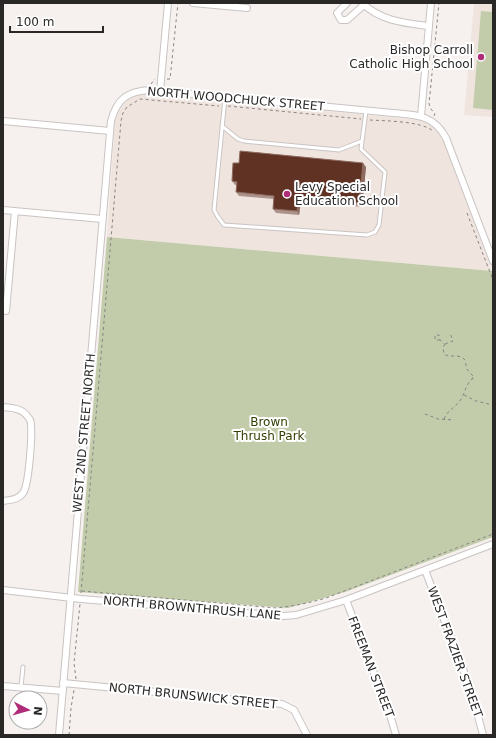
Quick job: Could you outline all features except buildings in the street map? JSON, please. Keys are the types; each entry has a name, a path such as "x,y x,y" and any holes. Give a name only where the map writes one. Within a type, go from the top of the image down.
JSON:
{"street":[{"path":"160,91 168,3"},
{"path":"193,3 247,8"},
{"path":"347,3 337,13 341,20 347,20 363,4 373,12 388,20 406,24 428,26"},
{"path":"421,116 431,3"},
{"name":"NORTH WOODCHUCK STREET","path":"110,131 114,111 119,102 125,96 133,92 140,91 225,96 366,110 421,116 432,121"},
{"path":"3,121 110,131"},
{"path":"432,121 438,126 446,138 493,261"},
{"name":"WEST 2ND STREET NORTH","path":"59,735 110,131"},
{"path":"3,210 102,219"},
{"path":"6,310 15,211"},
{"path":"3,407 14,408 22,411 28,416 31,424 27,480 23,493 15,499 3,501"},
{"name":"NORTH BROWNTHRUSH LANE","path":"3,590 81,599 284,616 296,615 346,600 493,544"},
{"name":"WEST FRAZIER STREET","path":"425,570 464,672 483,735"},
{"name":"FREEMAN STREET","path":"346,600 390,715 396,735"},
{"name":"NORTH BRUNSWICK STREET","path":"63,683 282,704 294,710 307,735"},
{"path":"3,686 62,691"}],"lane":[{"path":"225,96 214,210 224,225 367,235 375,232 379,225 385,172 361,149 366,110"},
{"path":"222,126 238,139 244,141 339,150 362,141"},
{"path":"21,687 23,667"}],"path":[{"path":"432,121 435,114 431,109 430,104 439,3"},
{"path":"69,735 75,684 74,663 82,591 122,113 127,107 140,98 419,124 429,128 435,133"},
{"path":"465,207 493,280"},
{"path":"445,344 454,341 450,333"},
{"path":"440,340 445,344"},
{"path":"445,344 443,348 444,354 463,358 466,362 467,369 474,377 472,378 474,381"},
{"path":"444,419 447,413 458,402 467,384 472,378"},
{"path":"463,394 476,401 489,404"},
{"path":"425,414 433,418 454,420"},
{"path":"82,591 276,608 290,607 326,598 493,534"}],"shaded area":[{"name":"Bishop Carroll Catholic High School","path":"474,3 493,3 493,117 464,115"},
{"name":"Levy Special Education School","path":"152,94 418,120 429,124 436,130 443,140 492,271 107,237 115,121 120,110 128,99 139,95"}],"green space":[{"path":"481,11 493,12 493,110 473,108"},
{"name":"Brown Thrush Park","path":"107,237 492,271 493,537 345,592 288,608 78,592"}],"place":[{"name":"Bishop Carroll Catholic High School","path":"481,57"},
{"name":"Levy Special Education School","path":"287,194"}]}
